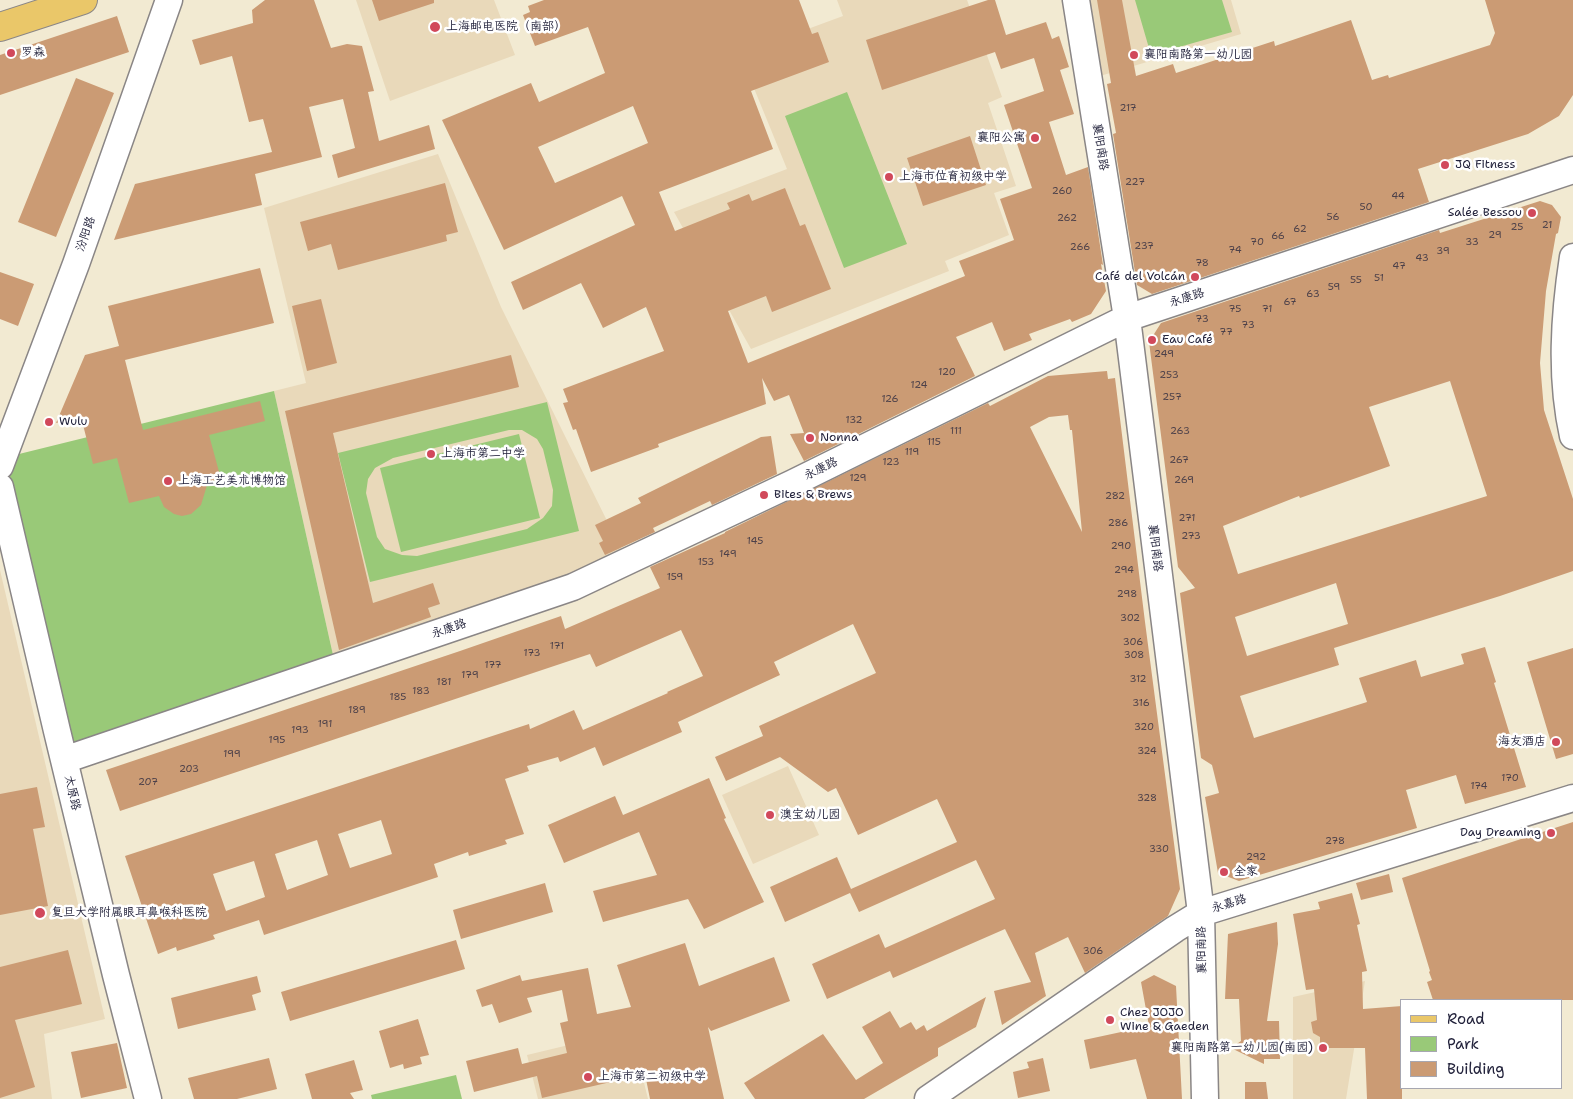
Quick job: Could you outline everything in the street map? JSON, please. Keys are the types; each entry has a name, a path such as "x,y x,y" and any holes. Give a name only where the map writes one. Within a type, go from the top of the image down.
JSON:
{"main road":[{"path":"0,27 83,0"}],"street":[{"name":"汾阳路","path":"0,466 76,264 169,0"},
{"name":"襄阳南路","path":"1076,0 1127,318 1201,913 1205,1099"},
{"name":"永康路","path":"64,760 573,587 802,479 1127,318 1573,170"},
{"path":"1573,257 1567,298 1564,355 1573,436"},
{"name":"太原路","path":"0,487 64,760 148,1099"},
{"name":"永嘉路","path":"928,1099 1175,928 1201,913 1573,798"}],"shaded area":[{"name":"上海邮电医院（南部）","path":"356,0 494,0 515,55 390,101"},
{"name":"上海市位育初级中学","path":"837,0 967,0 1002,97 988,103 1016,186 994,193 1009,235 945,261 949,271 751,349 674,212 787,169 740,54 843,16"},
{"name":"襄阳南路第一幼儿园","path":"1087,0 1231,0 1241,34 1100,76"},
{"name":"上海市第二中学","path":"438,154 501,307 622,551 569,575 333,655 274,391 306,383 264,208"},
{"name":"复旦大学附属眼耳鼻喉科医院","path":"0,570 105,1019 44,1034 52,1099 0,1099"},
{"name":"澳宝幼儿园","path":"788,766 819,835 753,864 722,795"},
{"name":"襄阳南路第一幼儿园(南园)","path":"1365,981 1346,1099 1293,1099 1293,997"},
{"name":"上海市第二初级中学","path":"631,1030 648,1099 538,1099 527,1055"}],"green space":[{"path":"1135,0 1222,0 1232,32 1151,55"},
{"path":"847,92 907,244 844,268 785,116"},
{"path":"274,391 333,655 69,744 9,473 15,455"},
{"path":"547,402 579,531 370,582 338,453","holes":["509,430 522,430 537,439 543,449 553,490 552,506 543,518 527,529 417,556 402,555 385,549 377,537 366,493 368,479 375,468 393,458"]},
{"path":"519,434 540,518 401,552 380,468"},
{"path":"456,1075 462,1099 372,1099 371,1095"}],"building":[{"path":"265,0 314,0 331,48 347,44 362,46 374,91 368,92 379,141 429,125 435,149 338,178 332,155 355,148 343,99 309,107 322,157 255,174 262,205 114,240 135,184 272,152 263,119 249,122 232,56 200,65 192,40 253,23 252,10"},
{"path":"372,0 434,0 434,3 379,21"},
{"path":"544,0 799,0 812,34 818,32 829,62 751,91 773,149 659,192 675,231 730,209 727,203 749,194 752,201 785,188 800,226 805,224 831,289 772,312 766,296 728,311 748,363 965,276 959,261 1014,240 1000,199 1032,188 1004,105 1044,91 1034,58 1001,69 995,52 882,90 866,40 988,0 995,0 1006,35 1046,22 1052,39 1059,36 1069,67 1060,70 1074,114 1049,122 1066,175 1088,167 1106,291 1091,314 1072,322 1070,319 1029,334 1032,340 1004,351 992,322 956,337 975,376 804,461 790,434 804,433 789,395 774,401 762,378 766,404 658,444 659,447 591,472 576,429 573,430 563,403 568,402 563,389 664,351 646,307 603,328 581,283 523,310 511,282 635,225 622,196 504,250 442,120 531,83 539,102 605,73 588,27 535,46 523,15 530,12 528,6","holes":["633,106 648,143 555,183 538,147"]},
{"path":"1097,0 1122,0 1136,76 1173,64 1176,73 1274,41 1275,46 1351,20 1372,80 1388,75 1389,78 1490,45 1495,33 1485,0 1573,0 1573,95 1559,116 1528,134 1418,169 1429,202 1152,294 1137,285 1113,134 1116,133 1107,84 1111,83"},
{"path":"117,16 129,52 0,95 0,55"},
{"path":"76,78 114,93 56,237 18,222"},
{"path":"970,136 986,185 923,206 907,158"},
{"path":"445,183 458,232 446,235 447,241 338,270 331,244 308,251 300,222"},
{"path":"1540,201 1552,205 1561,217 1558,233 1556,234 1546,291 1540,363 1544,410 1573,499 1573,571 1334,648 1339,665 1240,696 1254,738 1367,702 1359,678 1416,660 1421,677 1464,664 1461,654 1485,647 1526,787 1465,804 1456,775 1406,790 1417,828 1239,881 1218,873 1205,797 1219,793 1212,765 1201,758 1180,593 1195,588 1178,567 1149,342 1161,323 1439,230 1440,233","holes":["1450,381 1487,496 1238,574 1223,526 1299,496 1300,498 1390,466 1369,407","1336,583 1348,624 1247,656 1235,617"]},
{"path":"260,268 274,323 125,360 143,430 260,401 265,421 209,435 221,479 208,482 201,505 191,514 182,516 174,514 164,507 159,496 129,503 117,458 93,464 81,417 56,423 85,355 119,346 108,306"},
{"path":"0,272 34,284 18,326 0,319"},
{"path":"321,299 337,363 307,371 292,306"},
{"path":"511,355 519,387 333,433 373,603 433,583 440,604 428,608 431,617 339,650 285,411"},
{"path":"1107,371 1108,379 1115,378 1180,889 1168,916 1085,973 1068,937 1035,953 1046,996 1002,1025 994,991 1031,982 1005,929 893,978 890,971 827,999 812,964 879,934 885,948 995,899 976,860 859,912 850,893 785,922 770,887 837,857 851,889 957,842 937,799 858,835 836,788 828,792 780,757 726,781 715,757 763,736 759,726 876,673 853,624 774,662 780,675 678,722 682,732 603,766 595,747 560,762 558,757 527,766 529,771 505,779 524,834 505,840 507,844 469,856 468,852 434,864 438,877 264,935 259,920 213,935 215,939 177,951 176,947 158,954 125,856 529,724 530,729 574,710 583,730 703,676 681,630 596,667 590,654 120,811 106,770 561,616 565,629 660,588 650,567 725,533 988,403 990,406 1048,376","holes":["1068,415 1070,430 1072,430 1082,532 1030,427 1049,417","381,820 392,854 350,868 338,834","317,840 328,875 287,890 275,854","254,861 265,897 226,911 213,874"]},
{"path":"771,436 777,474 712,505 710,501 653,528 655,532 605,555 599,543 603,541 595,525 641,503 638,498 761,437"},
{"path":"1573,648 1573,754 1556,759 1527,662"},
{"path":"709,778 726,818 724,819 764,902 704,929 688,899 603,922 593,891 657,875 639,832 564,863 548,825 615,796 623,815"},
{"path":"37,787 45,827 33,829 48,906 0,915 0,794"},
{"path":"1573,822 1573,1000 1433,999 1427,982 1432,980 1430,971 1402,878"},
{"path":"1389,874 1393,892 1361,900 1356,883"},
{"path":"545,883 553,912 461,939 453,910"},
{"path":"1352,893 1360,924 1357,925 1367,971 1362,972 1363,1009 1400,1006 1400,1089 1402,1089 1402,1099 1367,1099 1365,1048 1320,1048 1320,1037 1313,1033 1311,1022 1317,1020 1314,989 1306,990 1293,914 1320,909 1318,902"},
{"path":"1277,922 1278,944 1267,1021 1279,1021 1280,1059 1264,1059 1264,1064 1231,1048 1241,1041 1239,999 1225,999 1228,934"},
{"path":"456,940 465,969 290,1021 281,992"},
{"path":"685,943 699,986 774,957 790,1001 711,1031 708,1027 724,1099 650,1099 645,1074 542,1098 537,1076 474,1092 466,1061 518,1048 522,1064 567,1053 560,1023 568,1021 562,990 527,998 532,1012 499,1023 492,1004 482,1007 476,990 520,975 522,981 588,968 597,1014 631,1007 617,965"},
{"path":"68,950 82,1004 15,1020 35,1087 0,1098 0,967"},
{"path":"1154,975 1176,986 1182,1099 1147,1099 1136,1059 1090,1069 1084,1040 1149,1026 1141,982"},
{"path":"257,976 261,992 252,995 256,1010 178,1029 171,998"},
{"path":"986,997 976,1027 938,1048 938,1056 864,1099 755,1099 744,1083 823,1034 856,1080 883,1063 862,1027 890,1011 900,1028 911,1022 916,1030 924,1025 927,1031"},
{"path":"418,1019 429,1055 420,1057 422,1064 404,1069 403,1064 390,1068 379,1031"},
{"path":"117,1043 127,1088 81,1098 71,1052"},
{"path":"269,1058 277,1089 237,1099 194,1099 188,1078"},
{"path":"1043,1058 1050,1091 1018,1098 1013,1072 1029,1068 1027,1062"},
{"path":"354,1060 363,1090 350,1093 354,1099 312,1099 305,1074"},
{"path":"1245,1082 1266,1082 1268,1099 1245,1099"}],"place":[{"name":"上海邮电医院（南部）","path":"435,27"},
{"name":"罗森","path":"11,53"},
{"name":"襄阳南路第一幼儿园","path":"1134,55"},
{"name":"襄阳公寓","path":"1035,138"},
{"name":"JQ Fitness","path":"1445,165"},
{"name":"上海市位育初级中学","path":"889,177"},
{"name":"Salée Bessou","path":"1532,213"},
{"name":"Café del Volcán","path":"1195,277"},
{"name":"Eau Café","path":"1152,340"},
{"name":"Wulu","path":"49,422"},
{"name":"Nonna","path":"810,438"},
{"name":"上海市第二中学","path":"431,454"},
{"name":"上海工艺美术博物馆","path":"168,481"},
{"name":"Bites & Brews","path":"764,495"},
{"name":"海友酒店","path":"1556,742"},
{"name":"澳宝幼儿园","path":"770,815"},
{"name":"Day Dreaming","path":"1551,833"},
{"name":"全家","path":"1224,872"},
{"name":"复旦大学附属眼耳鼻喉科医院","path":"40,913"},
{"name":"Chez JOJO Wine & Gaeden","path":"1110,1020"},
{"name":"襄阳南路第一幼儿园(南园)","path":"1323,1048"},
{"name":"上海市第二初级中学","path":"588,1077"}]}
